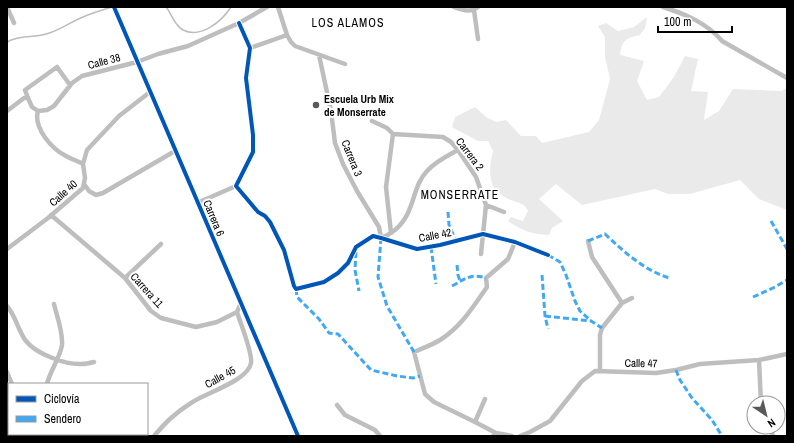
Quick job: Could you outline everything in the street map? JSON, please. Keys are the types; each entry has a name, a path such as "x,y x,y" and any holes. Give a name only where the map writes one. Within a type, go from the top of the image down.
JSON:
{"street":[{"path":"7,7 14,23"},
{"name":"Carrera 6","path":"114,7 298,436"},
{"name":"Calle 38","path":"38,111 47,110 54,106 70,85 82,76 138,62 158,54 188,46 239,23 267,7"},
{"path":"278,7 287,35 295,46 345,64"},
{"path":"454,7 464,11 476,8 478,39"},
{"path":"663,7 690,16 717,35 722,41 787,78"},
{"path":"197,203 236,186 253,152 253,135 246,78 250,48 239,23"},
{"path":"250,48 287,35"},
{"name":"Carrera 3","path":"319,55 331,111 335,143 356,191 379,227 381,238"},
{"path":"70,85 57,67 25,90 32,107 38,111 36,116 40,129 47,141 65,156 83,164"},
{"path":"84,184 85,178 83,164 87,150 118,116 150,92"},
{"path":"7,111 24,98 28,98"},
{"path":"372,120 387,128 393,134 386,187 391,233"},
{"name":"Carrera 2","path":"393,134 443,137 451,142 458,150 476,177 486,205 481,254"},
{"path":"236,186 258,212 265,216 270,222 284,250 296,289 324,282 338,273 348,263 356,247 373,236 381,238 403,224 408,216 420,181 427,171 442,159 458,150"},
{"name":"Calle 40","path":"7,249 51,216 83,188 84,184 89,191 96,195 103,193 175,151"},
{"path":"486,205 504,212"},
{"name":"Carrera 11","path":"51,216 125,278 151,311 161,318 196,327 217,322 237,312"},
{"name":"Calle 42","path":"381,238 417,249 483,234 515,242 548,255"},
{"path":"588,241 592,257 622,303"},
{"path":"512,436 495,435 475,422 434,402 425,394 414,352 439,341 452,332 462,322 487,287 486,278 508,259 515,242"},
{"path":"125,278 161,244"},
{"path":"520,436 550,421 582,381 594,371 600,371 602,328 622,303 632,298"},
{"path":"237,312 241,303"},
{"path":"47,383 48,377 62,346 61,332 54,304"},
{"path":"7,306 12,312 26,341 36,351 56,360 82,364 94,362"},
{"name":"Calle 45","path":"154,436 171,417 192,402 238,379 248,369 251,363 250,354 237,312"},
{"name":"Calle 47","path":"600,371 656,373 700,364 759,360 787,354"},
{"path":"759,360 761,395"},
{"path":"7,372 12,383"},
{"path":"475,422 485,399"},
{"path":"337,405 345,415 375,430 380,436"}],"shaded area":[{"path":"647,17 645,28 640,35 626,40 622,46 620,55 644,61 637,81 647,100 659,97 674,77 685,56 698,59 691,91 708,92 704,120 719,111 733,89 782,91 787,87 787,210 759,199 740,180 690,194 668,194 655,189 582,205 556,184 539,199 563,221 552,228 549,235 527,231 508,221 511,217 523,221 528,211 523,205 497,192 491,180 490,166 493,151 488,141 478,141 452,127 455,117 475,107 486,117 496,122 506,120 521,136 536,136 542,143 589,132 599,120 610,79 605,57 605,37 598,26 606,23 618,31 634,27"}],"waterway":[{"path":"7,42 16,38 51,33 78,19 112,7"},
{"path":"166,7 180,28 190,32 204,30 217,23 231,7"}],"marked path":[{"path":"448,212 449,225 456,241"},
{"path":"771,221 787,249"},
{"path":"588,241 605,234 627,254 651,270 669,278"},
{"path":"381,238 378,277 387,306 414,352"},
{"path":"431,247 436,284"},
{"path":"356,252 355,270 359,291"},
{"path":"548,255 560,262 580,311 591,321"},
{"path":"457,265 460,281"},
{"path":"542,275 545,316 548,329"},
{"path":"452,286 472,276 486,278"},
{"path":"753,297 787,280"},
{"path":"296,289 297,297 319,319 329,333 338,334 371,370 413,378 420,376"},
{"path":"545,316 591,321 602,328"},
{"path":"676,370 680,380 692,398 712,420 722,436"}],"cycle path":[{"path":"114,7 298,436"},
{"path":"239,23 250,48 246,78 253,135 253,152 236,186 258,212 265,216 270,222 284,250 296,289 324,282 338,273 348,263 356,247 373,236 417,249 483,234 515,242 548,255"}],"place":[{"name":"Escuela Urb Mix de Monserrate","path":"316,105"}],"district":[{"name":"LOS ALAMOS","path":"348,23"},
{"name":"MONSERRATE","path":"460,195"}]}
